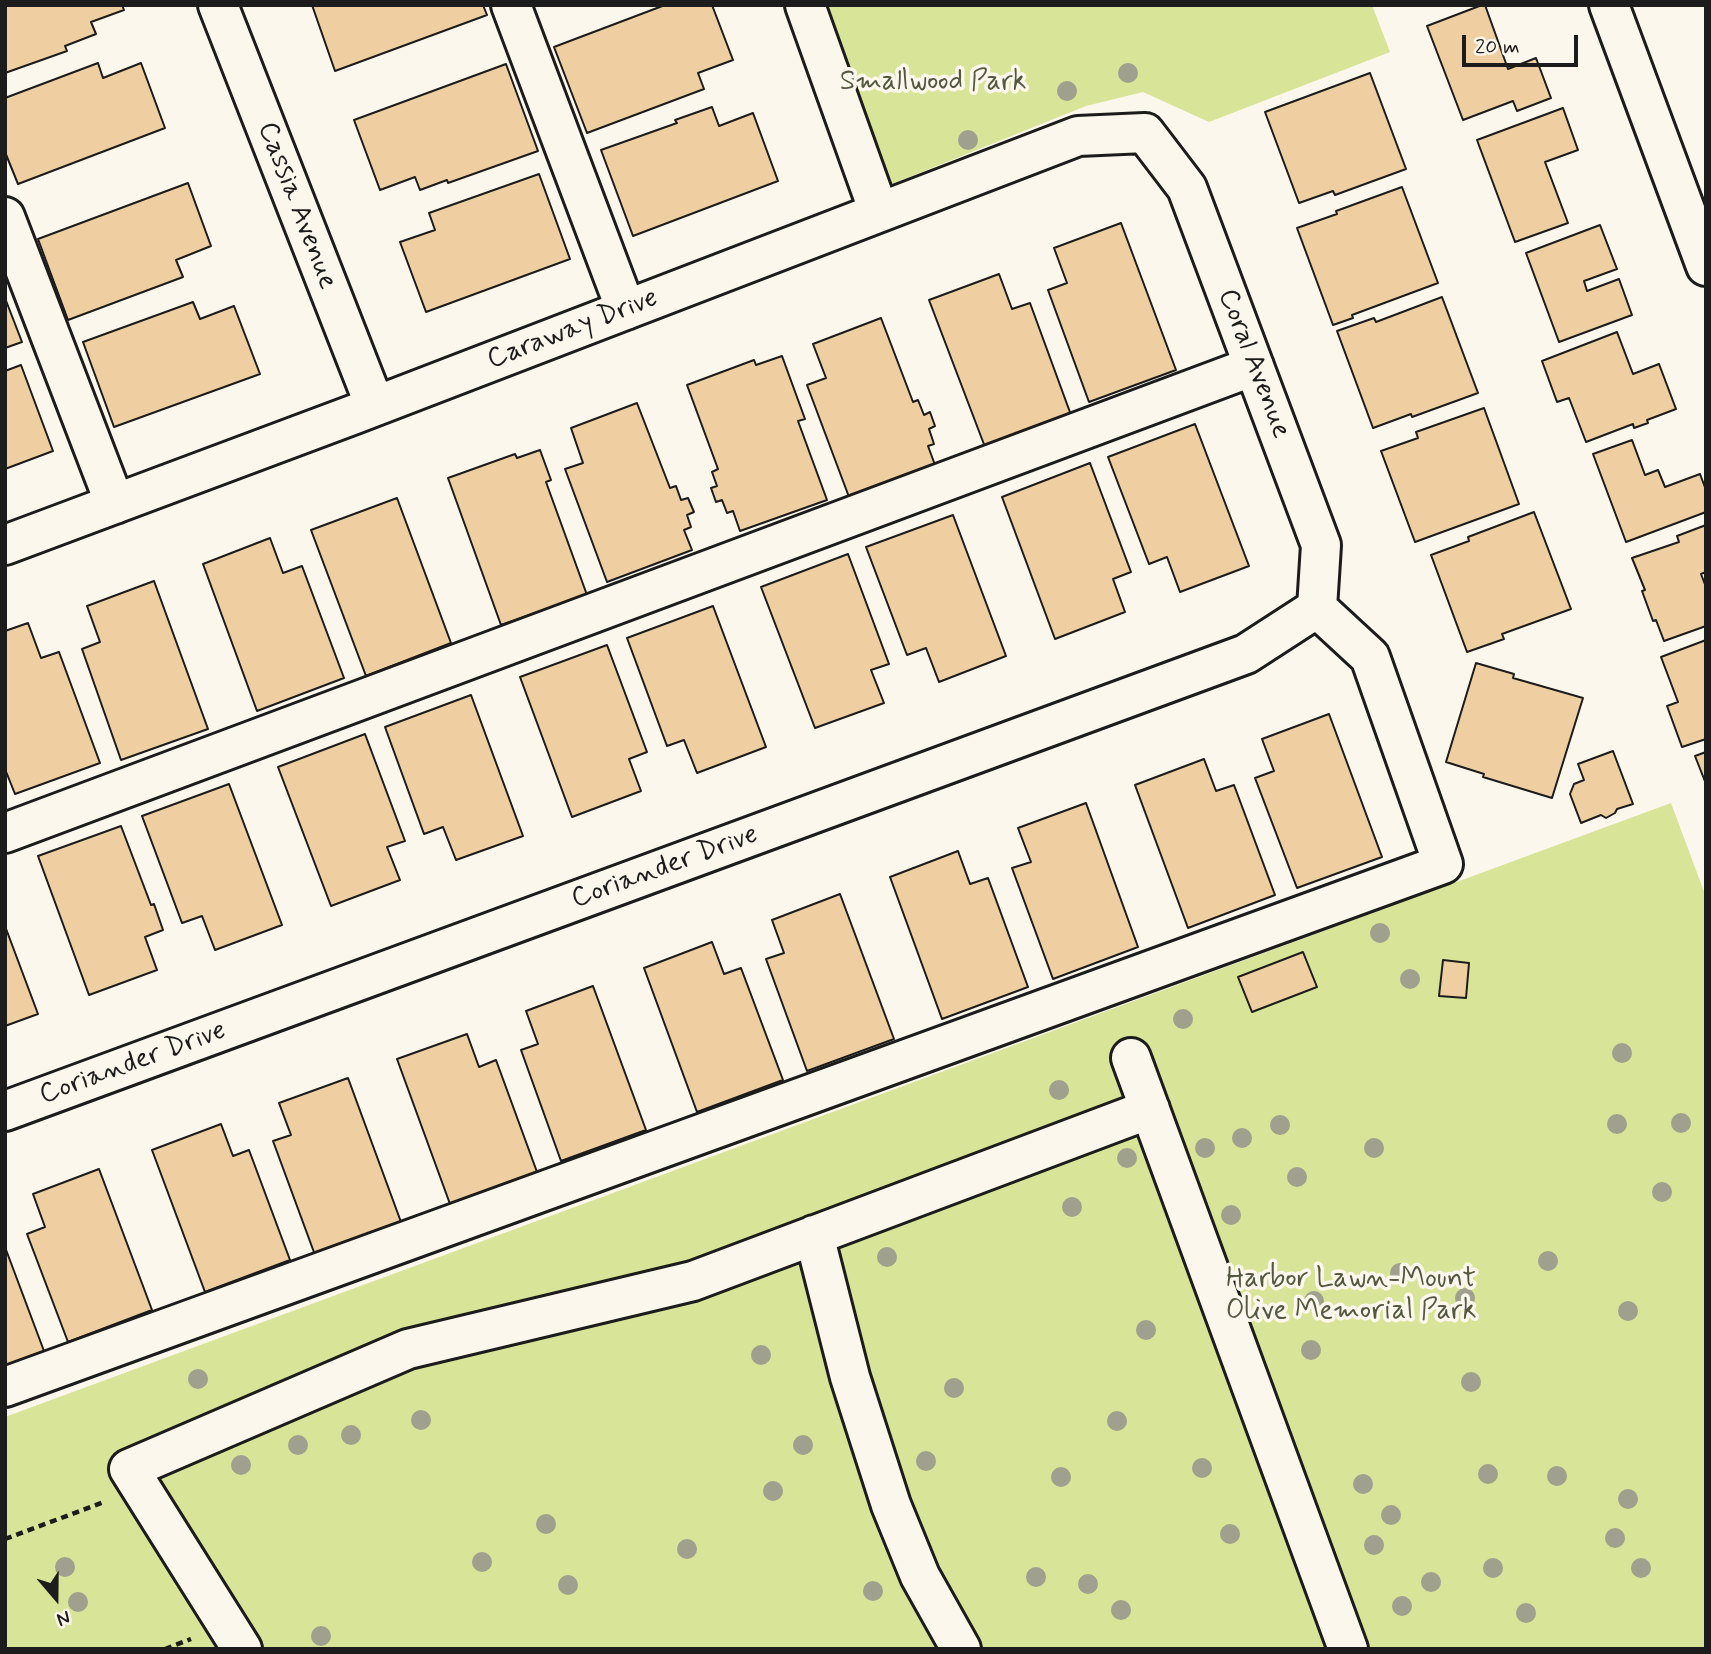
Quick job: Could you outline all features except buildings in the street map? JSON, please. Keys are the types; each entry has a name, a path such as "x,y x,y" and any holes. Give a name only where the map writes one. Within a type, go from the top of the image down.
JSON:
{"street":[{"name":"Cassia Avenue","path":"218,5 375,406"},
{"path":"511,5 626,310"},
{"path":"805,5 879,212"},
{"path":"1609,5 1706,266"},
{"name":"Caraway Drive","path":"5,545 1078,136 1144,133"},
{"name":"Coral Avenue","path":"1144,133 1187,188 1321,545 1317,608"},
{"path":"5,217 115,504"},
{"path":"5,833 1254,366"},
{"path":"5,1387 1443,864 1370,657 1317,608"},
{"name":"Coriander Drive","path":"5,1111 1245,653 1317,608"},
{"path":"1131,1058 1348,1649"},
{"path":"242,1649 129,1469 408,1349 693,1281 1150,1109"},
{"path":"814,1235 850,1377 891,1505 920,1576 961,1649"}],"path":[{"path":"5,1539 141,1489"}],"green space":[{"name":"Smallwood Park","path":"818,5 1372,5 1390,52 1209,122 1143,92 1086,106 887,186"},
{"name":"Harbor Lawn-Mount Olive Memorial Park","path":"1671,803 1706,897 1706,1649 5,1649 5,1417"}]}
